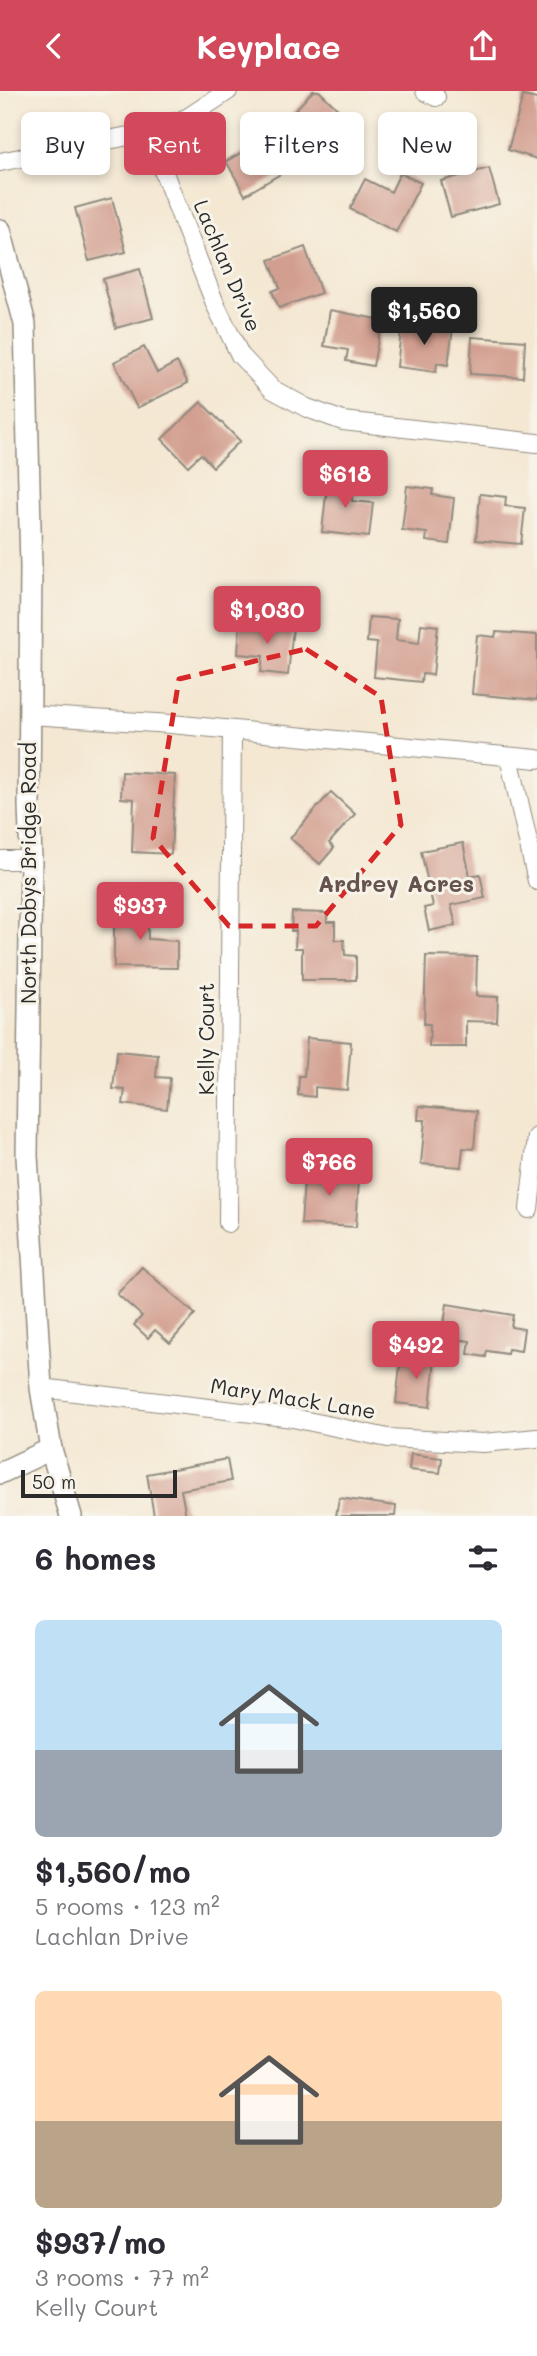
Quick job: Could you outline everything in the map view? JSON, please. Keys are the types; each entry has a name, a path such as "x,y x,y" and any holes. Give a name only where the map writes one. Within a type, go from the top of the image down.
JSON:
{"street":[{"path":"196,112 228,91"},
{"path":"0,162 124,137"},
{"name":"Lachlan Drive","path":"165,175 216,306 240,355 272,389 307,408 343,421 537,443"},
{"name":"North Dobys Bridge Road","path":"0,230 25,324 31,567 29,805 32,860 27,1156 41,1388 51,1449 71,1516"},
{"path":"30,715 232,730 537,759"},
{"name":"Kelly Court","path":"228,1223 232,730"},
{"path":"509,757 537,881"},
{"path":"0,860 32,860"},
{"path":"529,1209 537,1137"},
{"name":"Mary Mack Lane","path":"41,1388 293,1418 388,1438 482,1443 537,1438"},
{"path":"0,1473 51,1449"}],"highlighted area":[{"path":"306,649 381,697 401,825 316,926 229,926 153,838 179,679"}],"building":[{"path":"313,91 319,91 341,112 293,112"},
{"path":"523,96 537,99 537,159 508,150"},
{"path":"240,153 240,175 279,175 245,195 226,161"},
{"path":"489,168 499,204 451,217 441,181 463,175 477,175 477,171"},
{"path":"399,175 421,183 396,232 350,209 365,179 391,192"},
{"path":"112,198 126,252 89,261 75,208"},
{"path":"305,247 321,293 279,308 272,291 280,288 269,260"},
{"path":"140,269 153,318 116,328 103,279"},
{"path":"330,310 382,320 373,366 346,361 348,350 324,346"},
{"path":"402,322 453,328 448,365 437,363 436,372 397,367"},
{"path":"472,337 525,341 523,377 470,374"},
{"path":"144,347 157,373 177,362 188,383 137,408 114,362"},
{"path":"201,402 240,441 213,467 201,454 188,466 162,439"},
{"path":"328,476 355,479 352,501 373,503 369,537 322,532"},
{"path":"407,486 433,489 432,495 454,498 449,544 426,541 427,533 402,530"},
{"path":"480,494 506,497 505,506 525,508 521,544 476,540"},
{"path":"369,617 398,619 396,640 419,643 421,624 438,626 433,675 422,674 421,682 374,677 377,643 367,642"},
{"path":"240,622 293,627 288,675 261,672 263,656 238,654"},
{"path":"496,632 537,635 537,700 472,694 477,635 495,637"},
{"path":"122,772 175,775 171,854 132,852 134,799 121,798"},
{"path":"331,792 355,814 329,843 334,848 320,864 290,838"},
{"path":"463,843 470,876 480,874 485,898 451,905 456,925 429,931 424,908 433,906 421,851"},
{"path":"114,907 147,908 148,939 177,941 177,968 114,967"},
{"path":"292,912 327,913 327,922 335,922 335,940 344,940 345,955 356,956 356,980 302,980 302,948 295,948 296,931 291,931"},
{"path":"426,956 477,957 476,996 498,997 497,1022 466,1021 466,1047 429,1047 430,1024 424,1024"},
{"path":"307,1038 351,1042 347,1090 315,1087 315,1097 298,1095 299,1076 304,1076"},
{"path":"117,1051 158,1055 156,1077 170,1078 167,1109 123,1104 125,1090 113,1089"},
{"path":"419,1106 477,1111 474,1149 463,1148 461,1167 421,1164 425,1120 418,1120"},
{"path":"305,1166 348,1169 347,1179 359,1179 356,1227 301,1224"},
{"path":"142,1267 195,1314 170,1343 155,1330 148,1338 134,1325 142,1316 117,1294"},
{"path":"447,1304 513,1315 511,1327 524,1329 521,1351 508,1349 507,1354 487,1351 486,1357 468,1354 470,1341 442,1337"},
{"path":"401,1356 435,1359 430,1407 396,1403"},
{"path":"411,1454 442,1458 440,1473 409,1470"},
{"path":"227,1459 231,1481 181,1490 186,1516 154,1516 147,1474"},
{"path":"339,1498 396,1506 395,1516 336,1516"}],"district":[{"name":"Ardrey Acres","path":"396,884"}]}
